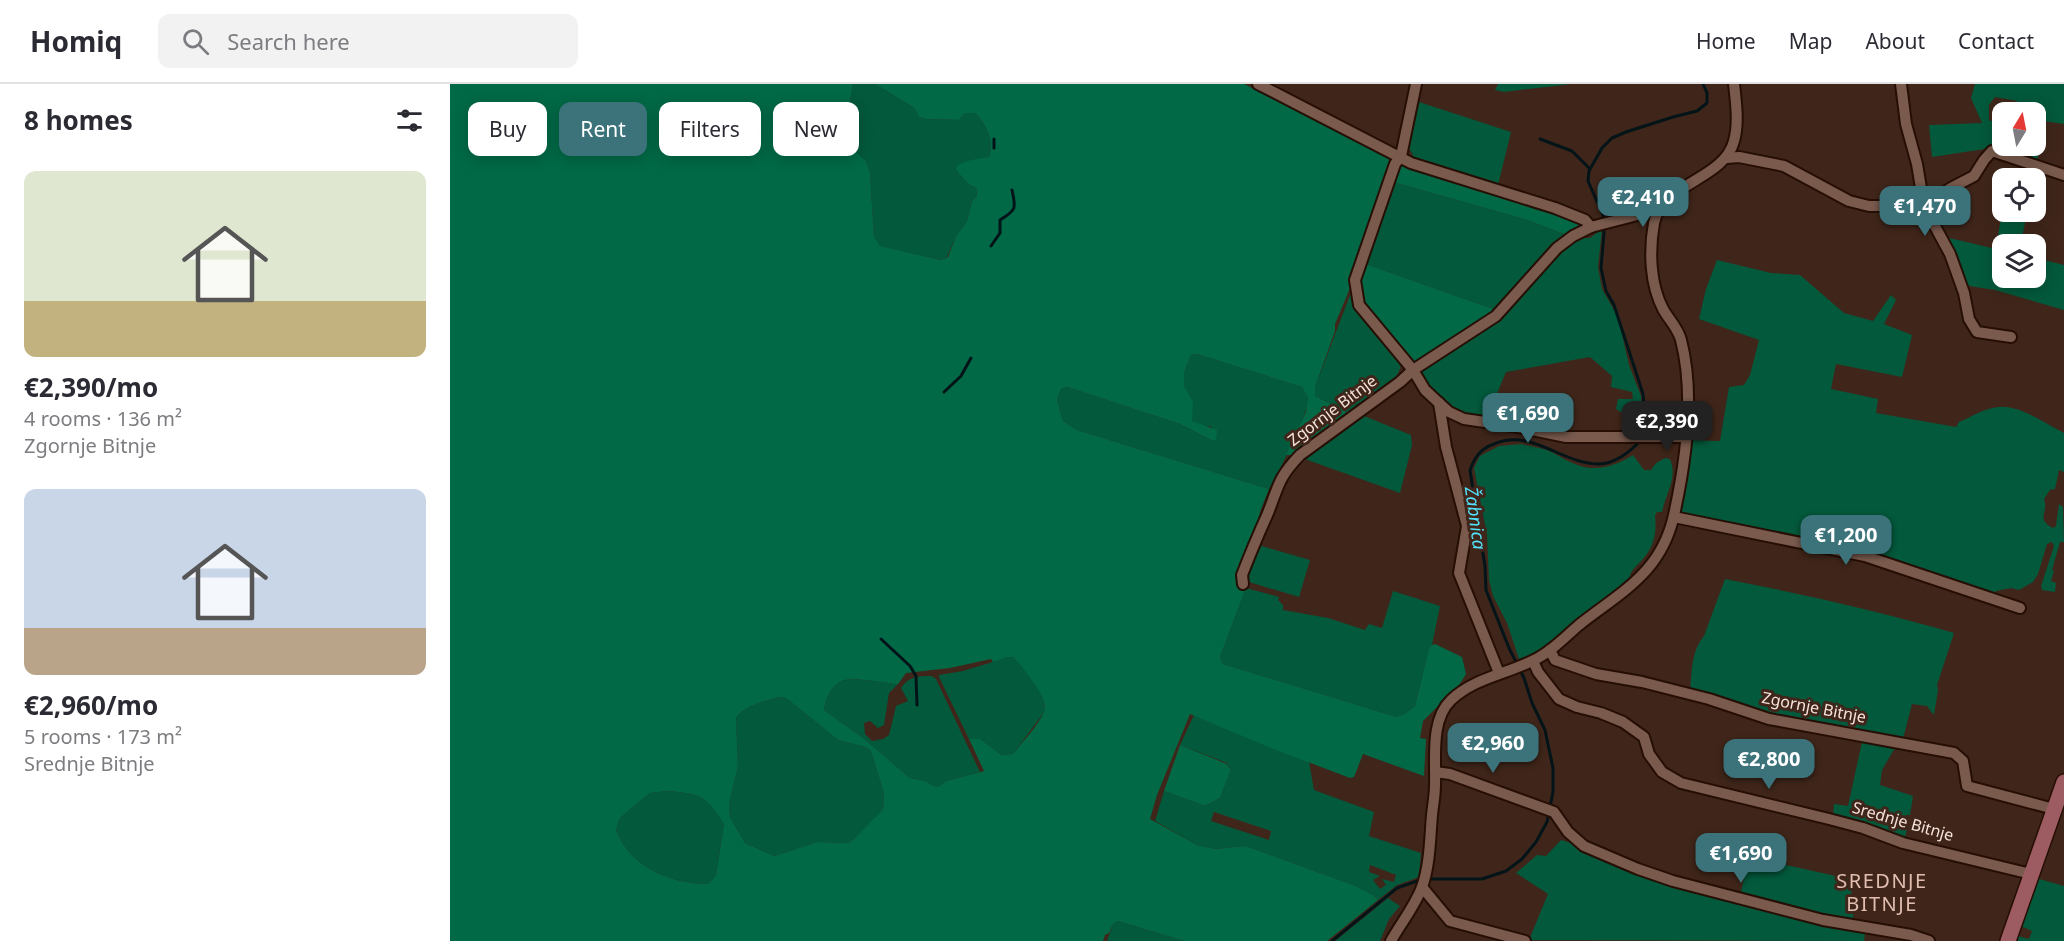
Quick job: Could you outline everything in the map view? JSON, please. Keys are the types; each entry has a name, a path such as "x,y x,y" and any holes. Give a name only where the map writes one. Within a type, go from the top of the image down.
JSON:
{"main road":[{"path":"2008,941 2064,782"}],"street":[{"path":"1258,84 1411,163 1585,219 1595,226"},
{"path":"1416,84 1401,156 1395,164 1355,280 1359,305 1413,370 1425,390 1449,412 1464,419 1566,437 1686,437"},
{"path":"1734,84 1736,131 1734,143 1727,158 1739,157 1784,166 1850,201 1869,206 1924,206 1974,176 1983,160 1992,151 2064,175"},
{"path":"1901,84 1906,124 1917,164 1924,206 1950,254 1964,293 1969,319 1977,332 2011,337"},
{"name":"Zgornje Bitnje","path":"1243,584 1242,575 1269,511 1278,482 1300,455 1413,370 1496,316 1557,248 1573,236 1595,226 1644,213 1663,204 1727,158"},
{"path":"1391,941 1422,887 1434,797 1438,730 1440,716 1445,708 1468,687 1530,662 1550,650 1642,577 1663,549 1674,517 1686,437 1688,404 1683,352 1678,330 1659,300 1652,273 1655,221 1663,204"},
{"path":"1439,403 1446,447 1467,526 1459,573 1504,672"},
{"path":"1674,517 1865,556 2020,608"},
{"name":"Zgornje Bitnje","path":"1550,650 1556,660 1596,674 1642,682 1700,697 1769,719 1954,753 1963,761 1967,786 2054,809"},
{"name":"Srednje Bitnje","path":"1530,662 1559,699 1623,722 1644,736 1649,754 1662,772 1681,783 1863,828 1903,843 2030,879"},
{"path":"1435,772 1450,774 1549,810 1584,846 1638,869 1822,920 1911,935 1929,941"},
{"path":"1422,887 1450,921 1525,941"}],"green space":[{"path":"450,84 853,84 850,102 773,102 773,156 859,154 866,161 870,172 874,237 880,246 941,260 948,257 956,236 967,221 972,201 977,196 976,188 968,184 956,170 957,165 989,157 991,144 988,133 975,113 965,113 959,120 925,119 919,117 914,108 875,84 1244,84 1391,156 1353,281 1335,324 1335,331 1315,387 1315,396 1345,411 1350,416 1295,455 1286,455 1306,412 1308,398 1302,387 1197,354 1191,355 1184,373 1184,386 1193,402 1192,421 1217,430 1216,440 1211,440 1180,424 1067,387 1061,389 1057,400 1063,421 1077,430 1269,489 1261,509 1240,585 1246,588 1220,657 1223,664 1397,717 1415,706 1429,648 1432,645 1435,644 1462,657 1466,674 1459,685 1423,721 1420,738 1426,739 1424,776 1363,754 1354,777 1350,778 1190,714 1157,795 1150,819 1197,845 1215,849 1246,846 1356,886 1378,900 1327,941 1184,941 1118,921 1113,924 1103,941 450,941","holes":["1013,657 1043,699 1045,706 1041,718 1013,754 1002,755 980,739 969,739 984,771 946,781 938,787 926,781 910,778 862,737 824,710 830,692 841,681 850,679 898,684 906,673 950,668 991,659 993,662","780,697 786,698 838,740 865,747 871,751 884,794 883,810 849,843 817,842 774,856 745,843 730,817 729,804 738,766 736,718 750,707","667,791 688,793 701,798 712,807 724,824 716,875 708,884 680,881 641,863 622,843 616,830 620,818 650,793"]},
{"path":"853,84 875,84 914,108 919,117 924,119 959,120 965,113 975,113 983,123 991,144 989,157 956,170 968,184 976,188 977,196 972,201 967,221 956,236 947,257 941,260 879,246 874,237 870,172 866,161 859,154 859,102 850,102"},
{"path":"1498,84 1571,84 1504,92 1495,90"},
{"path":"1975,84 2064,84 2064,124 2046,121 2046,102 2017,102 1995,97 1989,105 1989,120 1992,121 1992,148 1932,157 1929,125 1982,123 1971,98"},
{"path":"1419,102 1511,132 1497,189 1413,160 1409,148"},
{"path":"2020,156 2038,156 2037,163"},
{"path":"1400,161 1581,223 1582,228 1567,235 1524,219 1393,182"},
{"path":"1393,182 1524,219 1567,235 1503,299 1503,303 1496,310 1363,263"},
{"path":"2000,222 2025,222 2023,234 1998,234"},
{"path":"1602,229 1598,267 1602,289 1618,317 1629,365 1641,396 1644,435 1638,435 1636,422 1616,409 1618,399 1633,399 1632,392 1611,387 1612,376 1590,357 1506,372 1486,420 1453,411 1427,388 1419,371 1498,318 1545,266 1575,238 1590,238"},
{"path":"1945,237 1992,248 1992,288 2046,288 2046,260 2064,265 2064,310 1995,290 1963,285"},
{"path":"1717,260 1771,273 1800,275 1844,313 1873,321 1891,295 1896,300 1884,324 1912,335 1902,377 1836,364 1831,389 1878,399 1876,413 1956,427 1959,422 1983,411 2007,407 2024,412 2064,433 2064,472 2059,470 2055,489 2050,490 2044,499 2044,518 2053,528 2056,526 2059,504 2063,507 2064,542 2060,542 2052,570 2054,571 2051,581 2056,583 2055,592 2042,590 2041,586 2054,546 2052,542 2047,544 2038,574 2033,582 2019,590 2011,588 1996,591 1994,595 1875,555 1679,514 1688,440 1720,441 1729,387 1744,385 1750,375 1759,340 1699,319 1706,289"},
{"path":"1363,263 1496,310 1413,367 1362,304 1358,279"},
{"path":"1352,290 1401,363 1395,379 1373,400 1350,416 1345,411 1315,396 1315,387"},
{"path":"1197,354 1302,387 1306,394 1307,408 1269,489 1077,430 1063,421 1057,400 1061,389 1067,387 1180,424 1211,440 1212,427 1192,421 1192,402 1184,386 1184,373 1191,355"},
{"path":"1364,416 1411,435 1412,445 1400,493 1302,458"},
{"path":"1522,444 1549,451 1572,463 1590,468 1612,465 1633,455 1644,470 1651,470 1656,463 1665,458 1670,459 1673,473 1662,512 1657,512 1655,516 1656,528 1652,545 1631,573 1633,579 1544,650 1520,662 1507,623 1493,596 1489,580 1487,535 1474,468 1480,456 1499,446"},
{"path":"1258,545 1310,560 1299,597 1249,582 1245,576"},
{"path":"1725,579 1840,603 1954,633 1937,685 1934,715 1927,706 1912,704 1903,739 1769,716 1690,691 1694,655 1704,636"},
{"path":"1246,588 1279,597 1278,600 1283,605 1283,610 1328,618 1365,630 1369,624 1382,628 1393,591 1440,606 1415,706 1397,717 1223,664 1220,657"},
{"path":"1013,657 1034,682 1042,696 1045,711 1013,754 1002,755 980,739 969,739 939,675 963,671"},
{"path":"932,676 936,679 980,772 946,781 938,787 930,786 926,781 910,778 862,737 824,710 830,692 841,681 856,679 898,684 889,693 884,725 878,728 870,721 864,723 865,734 872,741 883,739 889,735 896,706 908,701 901,688 904,684 911,679"},
{"path":"780,697 786,698 838,740 865,747 871,751 884,794 883,810 849,843 817,842 774,856 745,843 730,817 729,804 738,766 736,718 750,707"},
{"path":"1194,715 1309,762 1314,790 1374,812 1369,836 1421,853 1419,877 1397,885 1378,900 1356,886 1246,846 1215,849 1197,845 1155,821 1164,791 1205,806 1220,798 1231,770 1227,763 1180,745","holes":["1214,812 1271,831 1269,840 1211,821","1370,865 1396,875 1394,882 1382,879 1386,885 1380,889 1373,880 1380,876 1369,872"]},
{"path":"1862,742 1896,746 1882,770 1880,785 1913,796 1910,815 1906,815 1904,823 1908,825 1905,837 1833,817 1834,804 1848,806"},
{"path":"1180,745 1227,764 1231,770 1220,798 1205,806 1164,791"},
{"path":"667,791 688,793 701,798 712,807 724,824 716,875 708,884 680,881 641,863 622,843 616,830 620,818 650,793"},
{"path":"1561,840 1578,845 1595,855 1852,928 1865,934 1864,941 1529,940 1548,894 1516,873 1537,855 1546,856"},
{"path":"1749,857 1854,880 1851,895 1857,898 1852,921 1740,896"},
{"path":"2036,878 2064,886 2064,941 2012,941 2014,935 2029,939 2032,931 2018,925"},
{"path":"1388,898 1400,906 1389,919 1380,941 1335,941"},
{"path":"1118,921 1184,941 1107,941 1113,924"}],"waterway":[{"name":"Žabnica","path":"1643,433 1646,425 1643,394 1614,305 1606,291 1601,268 1603,215 1588,181 1589,171 1602,148 1612,138 1697,111 1707,103 1707,93 1703,84"},
{"path":"994,139 994,148"},
{"path":"1540,139 1572,151 1589,168"},
{"path":"991,246 1000,233 1000,220 1010,214 1014,208 1012,190"},
{"path":"944,392 961,376 971,358"},
{"name":"Žabnica","path":"1427,879 1482,879 1506,871 1522,859 1536,842 1547,822 1553,792 1553,768 1545,730 1486,590 1485,566 1470,470 1474,461 1489,446 1508,440 1521,440 1584,462 1603,464 1622,456 1641,440"},
{"path":"881,639 910,666 916,676 917,705"},
{"name":"Žabnica","path":"1332,941 1397,888 1420,880"}],"district":[{"name":"SREDNJE BITNJE","path":"1882,892"}]}
